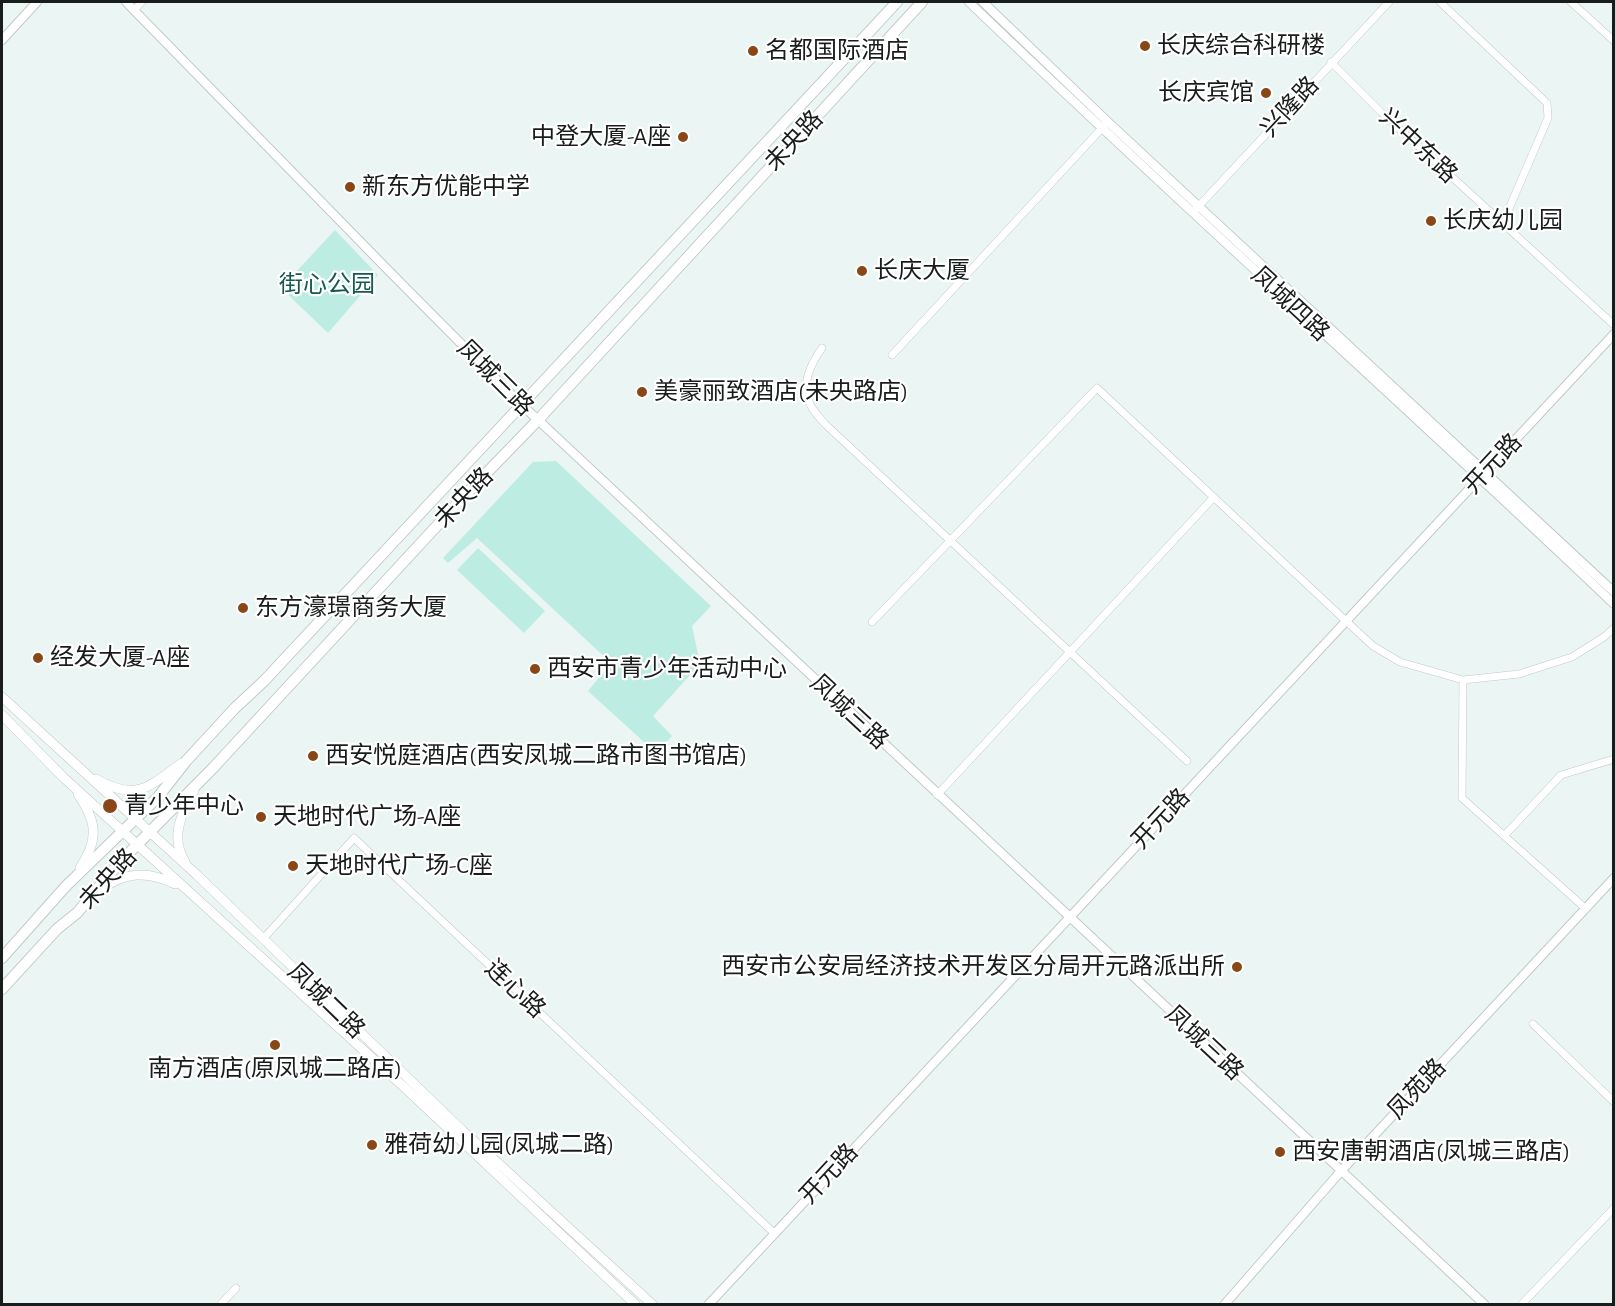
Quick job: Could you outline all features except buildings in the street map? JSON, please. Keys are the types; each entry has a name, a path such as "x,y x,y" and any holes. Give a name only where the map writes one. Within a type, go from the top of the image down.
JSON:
{"main road":[{"name":"未央路","path":"2,958 66,886 158,797 187,760 235,708 264,681 897,2"},
{"name":"未央路","path":"2,990 57,929 77,913 102,883 538,420 922,2"},
{"name":"凤城二路","path":"2,697 264,938 287,964 425,1095 652,1305"},
{"name":"凤城二路","path":"2,715 64,778 421,1103 635,1305"},
{"path":"74,764 109,786 124,791 137,791 155,782 187,760"},
{"path":"64,778 79,794 87,808 94,831 89,855 66,886"},
{"path":"196,875 181,853 178,827 183,811 198,783"},
{"path":"94,894 120,879 145,874 162,878 198,900"}],"street":[{"path":"2,40 37,2"},
{"name":"凤城三路","path":"126,2 522,405 1484,1305"},
{"path":"134,10 142,2"},
{"name":"凤城四路","path":"969,2 1614,592"},
{"name":"凤城四路","path":"983,2 1105,126"},
{"name":"兴隆路","path":"1195,210 1389,2"},
{"path":"1440,2 1547,103 1548,118 1502,225"},
{"path":"1571,2 1614,41"},
{"name":"兴中东路","path":"1331,62 1502,225 1614,325"},
{"path":"892,355 1105,126"},
{"name":"开元路","path":"709,1305 1068,917 1614,334"},
{"path":"822,348 813,360 805,382 810,404 825,424 1187,761"},
{"path":"872,622 1097,388 1373,646 1400,662 1463,680 1519,674 1572,657 1604,638 1614,628"},
{"name":"凤城四路","path":"1483,474 1614,604"},
{"path":"937,795 1214,497"},
{"path":"1463,680 1462,798 1585,908"},
{"path":"1504,836 1561,775 1614,759"},
{"name":"连心路","path":"264,938 354,838 774,1233"},
{"name":"凤苑路","path":"1225,1305 1341,1171 1614,878"},
{"path":"1533,1024 1614,1102"},
{"path":"1522,1305 1614,1208"},
{"path":"221,1305 236,1288"}],"green space":[{"name":"街心公园","path":"335,230 378,275 328,333 281,288"},
{"path":"556,461 711,606 692,626 700,664 653,716 672,736 656,753 588,691 611,663 477,538 448,563 443,558 533,462"},
{"path":"478,548 545,611 524,633 457,570"}],"place":[{"name":"长庆综合科研楼","path":"1145,46"},
{"name":"名都国际酒店","path":"753,51"},
{"name":"长庆宾馆","path":"1266,93"},
{"name":"中登大厦-A座","path":"683,137"},
{"name":"新东方优能中学","path":"350,187"},
{"name":"长庆幼儿园","path":"1431,221"},
{"name":"长庆大厦","path":"862,271"},
{"name":"美豪丽致酒店(未央路店)","path":"642,392"},
{"name":"东方濠璟商务大厦","path":"243,608"},
{"name":"经发大厦-A座","path":"38,658"},
{"name":"西安市青少年活动中心","path":"535,669"},
{"name":"西安悦庭酒店(西安凤城二路市图书馆店)","path":"313,756"},
{"name":"青少年中心","path":"110,806"},
{"name":"天地时代广场-A座","path":"261,817"},
{"name":"天地时代广场-C座","path":"293,866"},
{"name":"西安市公安局经济技术开发区分局开元路派出所","path":"1237,967"},
{"name":"南方酒店(原凤城二路店)","path":"275,1045"},
{"name":"雅荷幼儿园(凤城二路)","path":"372,1145"},
{"name":"西安唐朝酒店(凤城三路店)","path":"1280,1152"}]}
